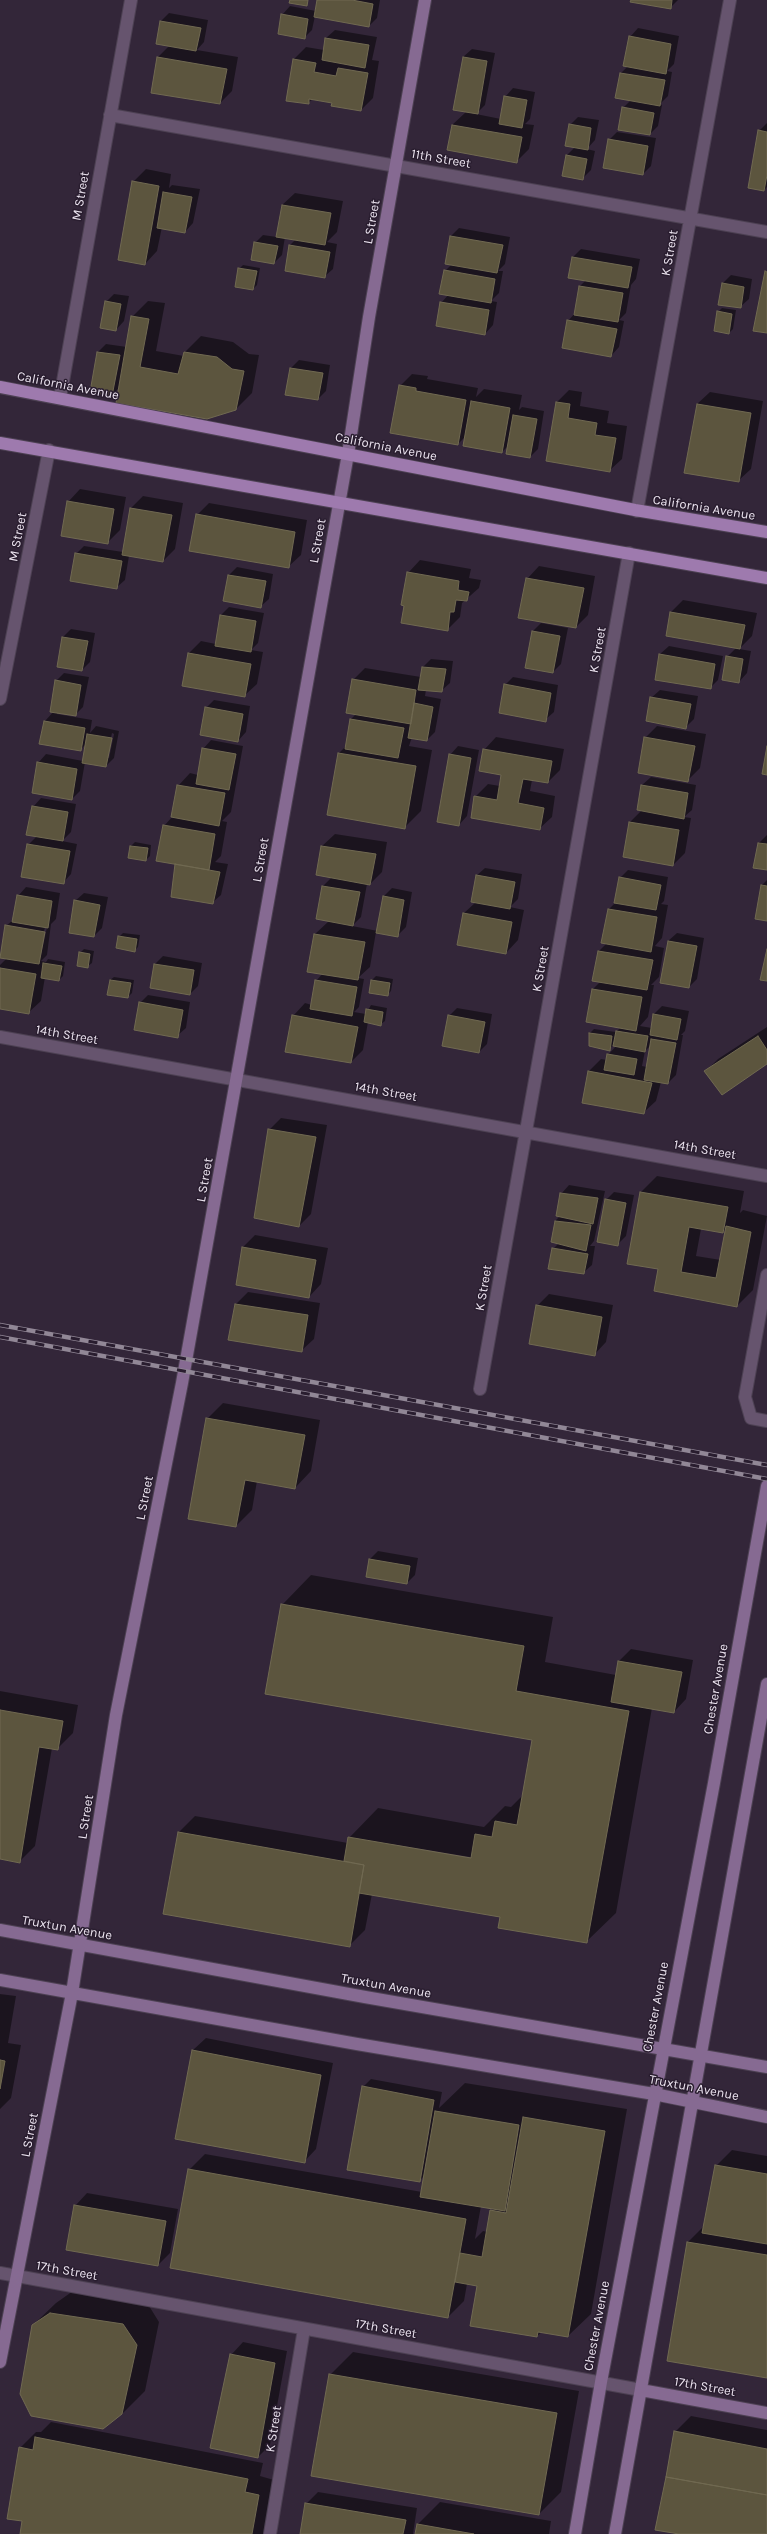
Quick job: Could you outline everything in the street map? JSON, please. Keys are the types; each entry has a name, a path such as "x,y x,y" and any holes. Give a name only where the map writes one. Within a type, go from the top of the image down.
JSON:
{"main road":[{"name":"L Street","path":"0,2362 72,1993 116,1715 182,1383 237,1079 348,454 425,0"},
{"name":"California Avenue","path":"0,387 637,511 767,532"},
{"path":"0,442 767,578"},
{"name":"Chester Avenue","path":"575,2534 600,2382 662,2047 714,1783 767,1486"},
{"path":"615,2534 767,1684"},
{"name":"Truxtun Avenue","path":"0,1930 365,1997 662,2047 767,2067"},
{"name":"Truxtun Avenue","path":"0,1980 654,2094 692,2103 767,2117"},
{"name":"17th Street","path":"641,2390 767,2413"}],"street":[{"name":"M Street","path":"60,398 131,0"},
{"name":"K Street","path":"637,511 730,0"},
{"name":"11th Street","path":"110,114 767,232"},
{"name":"M Street","path":"0,700 49,450"},
{"name":"K Street","path":"480,1390 629,553"},
{"name":"14th Street","path":"0,1037 526,1131 767,1176"},
{"path":"767,1276 745,1396 751,1418 767,1421"},
{"name":"17th Street","path":"0,2273 641,2390"},
{"name":"K Street","path":"270,2534 304,2329"}],"building":[{"path":"290,0 308,0 307,6 289,3"},
{"path":"317,0 352,0 373,4 369,27 314,17"},
{"path":"631,0 672,0 671,9 630,2"},
{"path":"281,14 308,19 305,39 278,34"},
{"path":"160,21 201,28 196,51 156,44"},
{"path":"629,36 671,44 666,74 623,66"},
{"path":"325,38 369,45 365,68 322,60"},
{"path":"157,57 227,69 220,104 151,93"},
{"path":"463,57 487,61 478,114 453,110"},
{"path":"293,59 316,63 314,72 336,76 338,68 368,73 361,111 331,106 332,103 309,99 309,104 286,101"},
{"path":"620,73 665,80 660,106 615,98"},
{"path":"504,96 527,100 522,128 499,124"},
{"path":"622,107 654,113 650,135 618,130"},
{"path":"569,124 591,128 588,150 565,146"},
{"path":"452,125 522,137 517,163 447,150"},
{"path":"758,130 767,132 767,175 764,191 748,188"},
{"path":"608,139 648,146 643,175 603,168"},
{"path":"566,155 587,159 583,180 562,176"},
{"path":"132,181 159,186 145,265 118,260"},
{"path":"163,192 192,197 185,233 157,228"},
{"path":"282,205 331,213 325,245 276,237"},
{"path":"450,236 503,245 497,273 445,264"},
{"path":"254,242 278,246 274,264 251,260"},
{"path":"289,245 330,252 325,278 285,271"},
{"path":"572,257 632,267 628,288 568,278"},
{"path":"238,268 257,271 253,290 235,287"},
{"path":"444,270 495,279 491,303 439,294"},
{"path":"765,271 767,272 767,333 753,331"},
{"path":"722,283 744,287 741,308 718,305"},
{"path":"579,286 623,293 618,322 574,315"},
{"path":"105,301 121,304 116,331 100,328"},
{"path":"440,302 489,310 485,335 436,326"},
{"path":"717,311 732,314 729,334 714,331"},
{"path":"131,316 149,319 140,367 178,374 184,352 217,357 232,369 244,371 236,410 207,419 116,403"},
{"path":"567,320 617,329 611,357 562,348"},
{"path":"97,352 120,355 112,396 90,392"},
{"path":"290,368 323,373 318,400 285,395"},
{"path":"399,385 416,388 416,391 466,400 458,445 390,433"},
{"path":"471,401 510,408 502,453 463,446"},
{"path":"556,402 570,404 568,418 597,423 595,435 616,438 610,472 546,461"},
{"path":"697,404 751,413 739,482 684,473"},
{"path":"513,415 537,419 530,458 506,454"},
{"path":"67,501 114,509 108,544 61,536"},
{"path":"130,508 172,515 163,562 122,555"},
{"path":"196,514 295,532 289,568 189,551"},
{"path":"75,553 122,561 117,589 70,581"},
{"path":"407,572 459,581 458,590 469,592 467,601 456,600 454,612 450,612 448,631 401,623 404,606 401,605"},
{"path":"228,575 266,581 261,608 223,601"},
{"path":"526,578 584,588 576,628 518,618"},
{"path":"670,612 745,625 740,649 666,636"},
{"path":"220,615 256,621 251,652 215,646"},
{"path":"532,631 560,636 553,673 525,668"},
{"path":"62,637 88,641 82,671 57,667"},
{"path":"188,653 251,664 245,697 182,686"},
{"path":"659,654 715,664 711,689 655,680"},
{"path":"726,656 743,659 739,683 722,680"},
{"path":"422,667 446,669 442,692 418,690"},
{"path":"352,679 416,690 411,724 346,713"},
{"path":"55,680 81,685 76,716 50,712"},
{"path":"504,684 551,693 546,722 499,713"},
{"path":"650,697 691,704 686,729 646,721"},
{"path":"414,703 433,707 427,741 408,738"},
{"path":"205,707 243,714 238,742 200,735"},
{"path":"350,719 404,728 398,758 345,749"},
{"path":"44,721 85,728 81,751 39,744"},
{"path":"87,734 112,738 106,767 82,763"},
{"path":"644,737 695,746 688,782 638,773"},
{"path":"767,746 767,775 762,774"},
{"path":"202,748 236,754 229,790 196,784"},
{"path":"483,749 552,761 548,783 523,779 518,803 544,808 540,830 471,818 474,796 497,800 501,775 479,771"},
{"path":"338,753 416,766 405,829 327,815"},
{"path":"449,754 471,758 459,826 437,822"},
{"path":"37,762 77,769 72,800 32,793"},
{"path":"177,785 225,793 219,826 171,817"},
{"path":"641,785 688,793 684,819 637,810"},
{"path":"32,806 68,812 63,841 26,835"},
{"path":"629,822 679,830 673,866 623,857"},
{"path":"163,825 215,834 209,870 156,861"},
{"path":"758,843 767,844 767,870 753,868"},
{"path":"27,844 70,851 64,884 21,877"},
{"path":"130,846 148,848 146,861 128,858"},
{"path":"321,846 376,854 370,885 316,875"},
{"path":"175,864 220,872 213,904 171,897"},
{"path":"476,875 515,882 510,909 471,902"},
{"path":"619,877 661,885 656,910 614,903"},
{"path":"761,885 767,886 767,921 755,919"},
{"path":"322,886 360,892 353,926 316,919"},
{"path":"17,895 52,901 48,928 12,922"},
{"path":"383,896 404,900 398,937 376,933"},
{"path":"74,900 100,905 94,937 69,933"},
{"path":"608,909 657,917 651,952 601,943"},
{"path":"463,913 512,922 506,954 457,945"},
{"path":"5,925 45,932 39,964 0,958"},
{"path":"314,934 365,942 358,980 307,972"},
{"path":"118,936 137,939 135,952 116,948"},
{"path":"668,941 697,946 689,988 660,983"},
{"path":"767,949 767,981 760,980"},
{"path":"598,951 653,960 647,990 592,981"},
{"path":"79,952 90,954 88,968 77,966"},
{"path":"43,963 62,966 59,981 41,978"},
{"path":"154,964 194,970 190,995 150,988"},
{"path":"0,968 36,974 29,1014 0,1009"},
{"path":"110,980 131,983 128,998 107,995"},
{"path":"315,980 357,987 352,1016 310,1009"},
{"path":"371,980 390,983 388,996 369,993"},
{"path":"592,989 642,997 636,1031 586,1022"},
{"path":"139,1002 183,1010 178,1038 134,1030"},
{"path":"366,1009 383,1012 381,1026 364,1022"},
{"path":"653,1014 681,1019 677,1040 650,1035"},
{"path":"292,1015 358,1027 351,1063 285,1052"},
{"path":"448,1015 485,1022 479,1053 442,1046"},
{"path":"616,1031 648,1036 645,1052 613,1046"},
{"path":"589,1033 612,1036 610,1051 589,1046"},
{"path":"758,1036 767,1050 767,1064 722,1095 704,1071"},
{"path":"651,1039 676,1043 668,1084 644,1080"},
{"path":"607,1054 637,1059 634,1075 604,1070"},
{"path":"588,1071 652,1083 644,1114 582,1103"},
{"path":"268,1129 316,1137 299,1227 254,1218"},
{"path":"640,1192 728,1207 723,1233 689,1227 681,1272 716,1278 726,1226 751,1232 737,1307 654,1291 658,1269 627,1264"},
{"path":"560,1193 598,1198 593,1224 556,1216"},
{"path":"605,1199 626,1203 618,1246 597,1242"},
{"path":"555,1221 591,1225 586,1251 551,1242"},
{"path":"242,1247 316,1260 309,1298 236,1285"},
{"path":"552,1248 588,1254 584,1274 548,1269"},
{"path":"235,1304 308,1315 302,1352 228,1340"},
{"path":"536,1305 602,1317 595,1356 529,1344"},
{"path":"206,1418 305,1435 295,1489 245,1480 236,1527 188,1519"},
{"path":"369,1559 410,1566 407,1584 366,1577"},
{"path":"281,1604 524,1646 516,1691 629,1711 587,1943 498,1928 500,1917 359,1893 364,1865 344,1861 348,1837 471,1858 475,1834 492,1837 495,1821 517,1825 532,1740 265,1694"},
{"path":"618,1661 682,1672 674,1713 611,1702"},
{"path":"0,1710 63,1721 58,1750 39,1747 20,1863 0,1859"},
{"path":"178,1832 364,1865 350,1947 163,1914"},
{"path":"192,2050 321,2075 305,2163 175,2139"},
{"path":"0,2060 5,2061 0,2089"},
{"path":"362,2086 434,2100 420,2182 347,2170"},
{"path":"435,2111 519,2125 505,2211 420,2197"},
{"path":"523,2117 605,2131 568,2337 538,2332 537,2337 470,2326 477,2286 455,2282 460,2253 482,2257 490,2210 506,2213"},
{"path":"715,2165 767,2174 767,2244 702,2233"},
{"path":"188,2169 466,2219 448,2318 170,2268"},
{"path":"74,2205 166,2221 158,2266 66,2250"},
{"path":"687,2242 767,2255 767,2378 667,2361"},
{"path":"50,2313 123,2324 137,2345 122,2414 103,2429 31,2416 20,2394 32,2325"},
{"path":"230,2354 275,2363 258,2458 210,2448"},
{"path":"329,2374 557,2413 539,2515 311,2476"},
{"path":"674,2431 767,2449 767,2495 666,2477"},
{"path":"35,2437 248,2479 245,2492 259,2495 252,2534 20,2534 22,2521 7,2519 19,2447 33,2450"},
{"path":"666,2477 767,2495 767,2534 679,2534 655,2530"},
{"path":"305,2503 406,2520 403,2534 300,2534"},
{"path":"417,2524 451,2530 474,2534 415,2534"}],"railway":[{"path":"0,1325 767,1465"},
{"path":"0,1337 767,1479"}]}
